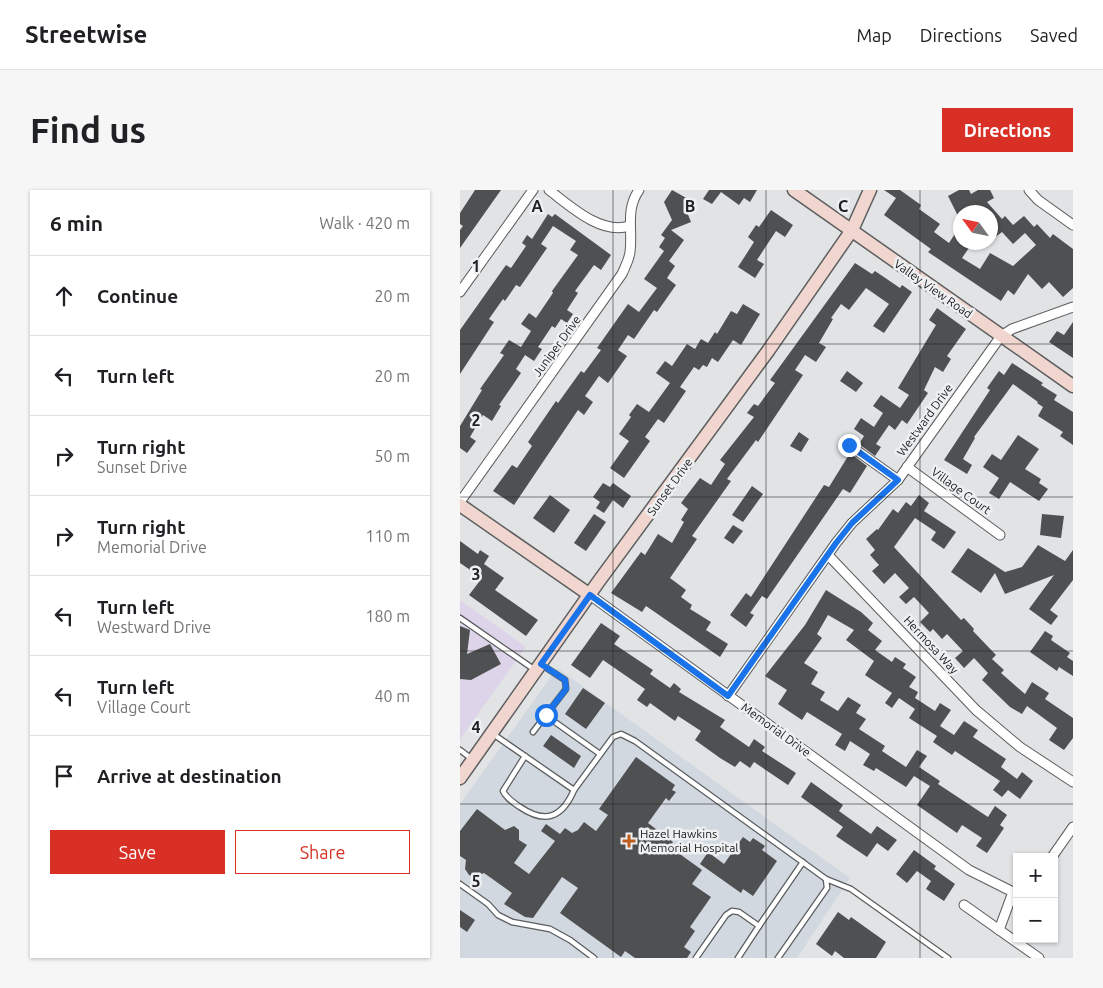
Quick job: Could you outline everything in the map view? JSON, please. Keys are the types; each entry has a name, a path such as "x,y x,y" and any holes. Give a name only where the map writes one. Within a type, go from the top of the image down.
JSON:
{"street":[{"path":"460,292 532,190"},
{"path":"549,190 600,224 618,228 629,226"},
{"name":"Juniper Drive","path":"460,503 622,274 630,250 629,226 632,205 639,190"},
{"name":"Valley View Road","path":"794,190 1073,386"},
{"name":"Sunset Drive","path":"460,778 590,595 768,351 852,230 870,190"},
{"path":"1029,190 1038,200 1073,226"},
{"name":"Westward Drive","path":"728,696 852,523 898,480 1001,336 1012,329 1073,307"},
{"path":"849,445 898,480"},
{"name":"Village Court","path":"907,467 1000,536"},
{"name":"Memorial Drive","path":"460,503 969,870 1013,893"},
{"name":"Hermosa Way","path":"828,555 976,710 1020,747 1073,782"},
{"path":"1055,853 1073,828"},
{"path":"999,930 1013,898"},
{"path":"964,905 1039,958"}],"lane":[{"path":"460,618 539,667 565,680 566,689 533,732"},
{"path":"546,715 600,754"},
{"path":"492,734 574,790"},
{"path":"525,756 504,791 506,798 519,807 543,818 554,815 568,804 574,790 600,754 613,737 621,734 635,741 826,879 851,888 948,958"},
{"path":"460,750 473,760"},
{"path":"738,958 803,862"},
{"path":"778,958 827,888 826,879"},
{"path":"460,884 488,904 498,915 512,922 550,929 570,940 594,958"},
{"path":"696,958 726,916 732,911 739,912 760,926"}],"shaded area":[{"path":"460,600 526,647 460,739"},
{"name":"Hazel Hawkins Memorial Hospital","path":"557,668 850,878 797,958 460,958 460,804"}],"building":[{"path":"475,190 501,190 460,248 460,230 463,226 460,224 460,213"},
{"path":"672,190 690,200 685,207 691,222 671,230 684,240 669,261 675,266 667,278 676,285 657,312 654,310 634,339 628,335 618,350 627,356 608,383 599,376 585,396 593,402 584,415 578,410 514,505 493,491 512,465 517,468 532,446 528,442 556,401 558,403 581,371 584,373 601,350 597,348 628,304 639,312 657,288 644,279 664,251 659,247 665,238 661,235 672,220 664,202"},
{"path":"709,190 757,190 750,202 744,198 739,205 721,192 712,204 703,199"},
{"path":"884,190 900,190 921,205 919,209 940,224 934,232 949,243 953,237 953,250 968,250 962,258 980,269 990,253 1013,266 1036,245 1025,233 1013,244 1002,232 998,235 998,214 1002,219 1005,216 1013,225 1024,216 1034,227 1037,224 1050,238 1053,234 1073,249 1073,288 1063,297 1049,282 1042,289 1028,274 1014,295 1008,290 1001,301 928,252 931,249 884,215 896,198"},
{"path":"959,190 969,190 971,194 978,190 990,190 994,198 987,202 990,205 953,206 948,196"},
{"path":"771,210 793,225 785,237 776,231 757,260 764,264 755,278 738,267 754,242 748,237 756,225 759,227"},
{"path":"548,214 552,217 555,214 611,255 601,270 594,265 575,291 578,293 567,310 573,314 567,323 561,319 555,328 552,326 538,347 542,349 534,361 525,355 516,369 521,373 499,405 501,406 492,421 483,415 470,437 476,441 467,453 460,448 460,426 482,390 480,389 504,355 500,353 509,340 521,347 531,331 521,324 529,313 536,318 553,293 552,291 578,255 570,250 576,241 553,226 541,244 547,248 520,287 516,285 489,319 494,322 460,374 460,330 506,265 511,268 526,246 522,243 527,235 532,239"},
{"path":"855,263 872,274 875,271 900,288 902,285 912,292 884,333 873,326 889,304 866,288 849,310 841,304 831,318 833,319 819,343 826,347 816,362 805,355 795,370 803,375 758,442 756,440 727,479 731,481 692,536 697,539 670,578 686,590 681,597 692,605 690,609 711,622 706,630 728,644 720,657 646,606 642,612 611,593 641,552 645,555 658,534 672,543 684,522 681,520 688,509 681,503 700,478 711,485 725,464 720,460 754,417 747,413 754,404 758,406 775,383 770,380"},
{"path":"743,304 760,314 741,345 733,340 718,362 712,358 707,367 703,365 699,370 694,367 680,387 686,391 664,423 658,419 645,437 650,441 624,478 610,468 629,441 619,434 631,417 629,415 637,404 649,412 670,383 656,373 665,361 672,366 687,344 695,349 701,339 708,343 715,332 717,334 731,311 737,314"},
{"path":"937,308 966,329 947,356 951,359 943,372 935,367 924,390 928,393 907,424 902,420 895,430 889,425 876,444 881,447 875,456 859,444 864,436 854,429 861,418 874,427 883,413 873,406 881,395 900,408 909,395 898,388 936,325 929,320"},
{"path":"1073,322 1073,358 1049,342 1057,331 1064,335"},
{"path":"1012,363 1043,383 1041,385 1057,395 1054,400 1073,412 1073,445 1060,436 1063,432 1038,416 1043,407 1013,384 974,437 963,459 972,465 967,474 944,460 990,390 987,388 999,371 1004,375"},
{"path":"847,371 863,383 856,392 840,381"},
{"path":"799,432 809,439 801,452 790,446"},
{"path":"1018,435 1039,449 1025,469 1041,479 1039,483 1048,489 1039,501 1010,482 999,499 989,493 999,478 983,467 992,454 1001,460"},
{"path":"850,453 867,466 850,493 843,489 767,599 762,596 750,613 754,615 746,627 730,615 746,593 751,597 824,485 829,487"},
{"path":"603,483 610,487 613,483 631,496 623,508 613,500 604,513 596,508 600,502 593,497"},
{"path":"752,486 763,494 743,522 732,515"},
{"path":"550,495 570,510 554,533 533,518"},
{"path":"919,495 929,503 924,511 956,532 944,549 931,540 936,532 915,518 894,547 961,620 964,618 974,629 973,631 996,655 992,659 1004,670 1001,673 1025,694 1032,682 1049,693 1045,699 1073,718 1073,738 1064,750 1049,740 1057,728 1027,706 1022,714 1010,707 982,680 988,673 974,658 964,668 955,658 963,651 947,634 942,639 933,629 930,632 920,622 929,613 914,597 906,604 899,597 909,588 895,573 884,584 872,571 879,565 870,555 875,550 866,539 878,530 893,509 898,513 906,502 911,506"},
{"path":"594,514 606,522 586,551 574,543"},
{"path":"1042,514 1064,516 1061,538 1040,535"},
{"path":"733,525 743,531 733,544 724,538"},
{"path":"460,541 478,554 480,550 489,556 484,564 504,578 495,590 538,620 526,636 469,595 482,578 460,563"},
{"path":"1038,545 1065,561 1073,550 1073,580 1050,610 1058,616 1051,625 1029,609 1054,575 1005,594 995,573 981,593 951,572 968,548 1005,572 1022,567"},
{"path":"826,590 861,612 873,623 868,630 882,641 875,650 892,662 895,657 906,664 903,668 916,677 909,687 918,692 915,698 935,711 940,703 951,710 940,726 954,735 964,721 978,730 973,737 1006,759 1001,767 1017,779 1022,772 1033,781 1020,799 1008,790 1002,797 993,790 1000,781 955,751 952,755 933,742 937,736 909,718 915,709 899,698 892,708 885,703 892,693 865,675 874,661 846,640 854,630 828,615 817,634 822,638 804,663 818,672 811,684 825,692 820,700 838,711 848,697 861,705 856,713 866,719 859,729 885,746 882,751 906,767 917,750 927,756 919,767 940,781 938,784 988,817 995,806 1007,815 1000,825 1004,828 987,853 976,846 982,838 962,825 957,833 917,805 930,786 914,776 906,787 876,768 874,771 863,765 870,754 850,741 845,751 835,745 842,734 807,712 802,720 778,704 787,690 765,676 805,625"},
{"path":"601,623 620,636 614,644 653,670 650,674 670,688 674,683 681,689 679,692 725,720 720,727 749,747 754,739 765,747 762,751 796,773 788,785 754,762 750,768 740,761 735,767 720,758 695,740 701,731 678,716 675,721 650,703 647,707 637,700 645,689 603,660 590,678 571,665"},
{"path":"460,626 470,630 467,654 490,644 501,664 471,680 460,679"},
{"path":"1045,631 1053,636 1051,640 1070,653 1067,657 1073,661 1073,676 1059,667 1057,671 1030,652"},
{"path":"583,688 605,703 586,729 565,714"},
{"path":"551,735 581,756 574,768 543,746"},
{"path":"636,757 675,785 672,790 676,792 669,801 666,798 648,823 673,842 670,847 702,870 692,884 711,897 690,927 695,931 684,947 691,952 687,958 635,958 625,951 621,957 560,913 578,888 562,877 533,918 525,917 504,904 512,893 484,873 475,877 469,875 465,869 466,860 460,856 460,831 477,809 505,830 514,826 519,830 519,840 527,845 514,863 529,874 555,841 541,831 546,824 560,834 565,828 572,833 578,830 584,822 596,831 608,815 599,809"},
{"path":"811,782 843,805 839,811 871,834 877,826 897,840 888,851 877,843 867,857 836,836 843,827 801,797"},
{"path":"743,837 750,842 753,838 765,846 762,850 777,861 753,896 743,889 741,893 700,864 708,852 724,864"},
{"path":"914,850 936,866 934,869 955,884 944,901 926,889 931,881 917,871 907,883 896,874"},
{"path":"460,910 475,920 467,932 460,927"},
{"path":"838,912 849,920 851,917 886,942 876,958 844,958 835,951 832,956 816,944"}],"place":[{"name":"Hazel Hawkins Memorial Hospital","path":"629,841"}],"route":[{"path":"546,715 566,689 565,680 541,664 590,595 728,696 836,543 852,523 898,480 849,445"}]}
